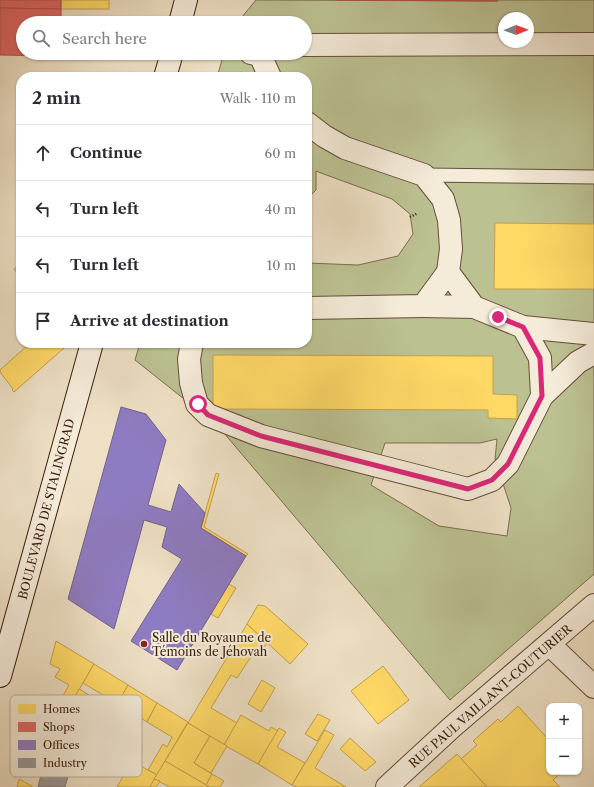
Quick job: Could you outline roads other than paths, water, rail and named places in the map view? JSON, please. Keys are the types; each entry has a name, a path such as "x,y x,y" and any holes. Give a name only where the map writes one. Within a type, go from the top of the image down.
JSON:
{"street":[{"path":"182,16 186,0"},
{"path":"312,45 594,44"},
{"path":"166,72 170,60"},
{"path":"263,60 268,72"},
{"path":"312,127 324,136 345,148 424,175 443,199 449,220 451,249 448,272 422,306"},
{"path":"448,272 474,307"},
{"path":"312,308 422,306 474,307 523,327 594,334"},
{"path":"523,327 540,358 542,396"},
{"name":"BOULEVARD DE STALINGRAD","path":"0,676 91,348"},
{"path":"191,348 189,359 191,383 198,404 208,415 261,436 468,489 492,480 508,464 542,396 578,362 594,353"},
{"name":"RUE PAUL VAILLANT-COUTURIER","path":"387,787 452,727 594,605"},
{"path":"549,644 594,687"}],"lane":[{"path":"424,175 594,177"}],"place":[{"name":"Salle du Royaume de Témoins de Jéhovah","path":"144,644"}]}
